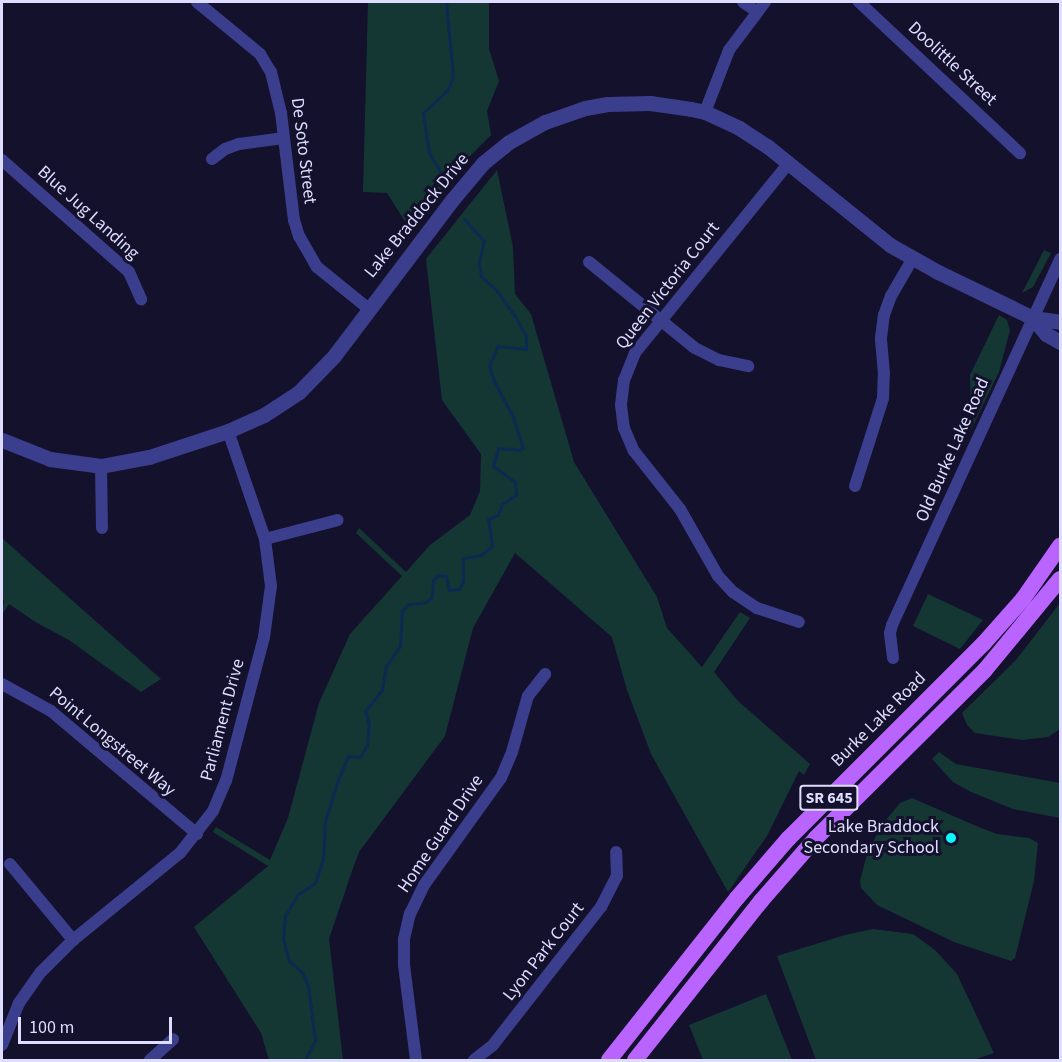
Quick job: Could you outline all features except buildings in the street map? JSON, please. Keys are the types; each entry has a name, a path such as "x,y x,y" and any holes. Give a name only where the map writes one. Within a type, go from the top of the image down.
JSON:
{"main road":[{"name":"Burke Lake Road","path":"609,1060 737,898 788,839 984,643 1023,599 1060,546"},
{"name":"SR 645","path":"635,1060 761,901 816,838 985,670 1060,579"}],"street":[{"name":"De Soto Street","path":"197,2 260,54 277,88 294,220 304,248 326,276 369,309"},
{"path":"743,2 756,11"},
{"path":"705,112 719,70 738,34 765,2"},
{"name":"Doolittle Street","path":"859,2 1020,153"},
{"name":"Lake Braddock Drive","path":"2,440 50,459 101,466 149,457 228,431 264,415 299,392 334,356 472,176 496,152 524,133 565,113 608,104 650,103 705,112 753,137 871,231 913,258 1033,318 1060,322"},
{"path":"212,159 225,149 239,144 284,138"},
{"name":"Blue Jug Landing","path":"2,160 129,272 141,299"},
{"name":"Queen Victoria Court","path":"788,164 635,353 624,380 621,405 630,443 640,460 680,509 710,564 726,586 757,608 799,622"},
{"path":"855,486 883,398 881,338 884,315 891,296 913,258"},
{"name":"Old Burke Lake Road","path":"893,658 890,633 892,625 958,486 1060,259"},
{"path":"589,262 708,356 748,366"},
{"name":"Lake Braddock Drive","path":"1033,318 1046,334 1060,342"},
{"name":"Parliament Drive","path":"2,1045 12,1016 30,986 73,940 166,866 196,834 217,804 226,781 264,637 271,586 266,539 228,431"},
{"path":"101,466 102,528"},
{"path":"266,539 338,520"},
{"name":"Home Guard Drive","path":"416,1060 404,965 404,939 410,914 424,885 501,778 512,752 528,696 545,674"},
{"name":"Point Longstreet Way","path":"2,684 51,711 196,834"},
{"name":"Lyon Park Court","path":"474,1060 493,1045 602,907 617,876 616,852"},
{"path":"10,864 73,940"},
{"path":"150,1060 173,1039"}],"green space":[{"path":"368,2 489,2 489,49 499,81 487,111 491,135 463,163 411,231 387,193 363,192"},
{"path":"497,170 513,247 515,294 531,314 574,462 657,597 667,628 702,667 740,612 750,618 714,672 738,701 810,764 804,775 799,771 767,836 728,892 651,754 627,690 612,637 515,553 473,628 445,736 359,852 352,871 329,939 343,1060 269,1060 261,1033 194,927 268,866 213,832 216,827 270,860 288,818 319,703 350,634 402,576 356,533 359,528 406,572 430,545 470,515 480,491 481,454 442,400 426,259"},
{"path":"1044,250 1051,253 1033,287 1022,293"},
{"path":"999,315 1007,320 1010,330 999,372 971,430 970,375"},
{"path":"2,538 161,679 141,692 69,640 37,623 9,604 2,614 4,601 2,597"},
{"path":"928,594 983,620 960,649 913,626"},
{"path":"1060,603 1060,729 1048,737 1022,740 975,733 967,725 962,713 1016,660"},
{"path":"939,752 956,764 1060,783 1060,818 1013,809 971,792 953,782 932,759"},
{"path":"912,798 997,834 1029,838 1038,843 1034,881 1015,958 1011,961 954,942 877,905 861,888 860,881 867,854 881,826 900,803"},
{"path":"873,929 913,934 935,950 957,974 994,1053 973,1060 816,1060 777,956 845,935"},
{"path":"766,994 792,1060 703,1060 689,1025"}],"waterway":[{"path":"446,2 453,77 447,91 423,113 429,153 446,182"},
{"path":"305,1060 315,1040 308,986 302,972 289,961 283,939 285,916 297,895 315,883 323,858 325,821 338,780 348,756 360,757 367,745 369,724 365,711 382,690 386,666 400,646 402,611 408,604 426,602 432,597 433,580 438,575 446,576 449,590 459,589 463,581 463,558 481,555 492,546 488,519 498,515 502,504 516,495 515,482 493,466 498,448 519,450 523,448 513,417 494,381 489,366 498,346 526,349 526,336 496,290 481,276 479,261 484,241 464,219"}],"place":[{"name":"Lake Braddock Secondary School","path":"951,838"}]}
